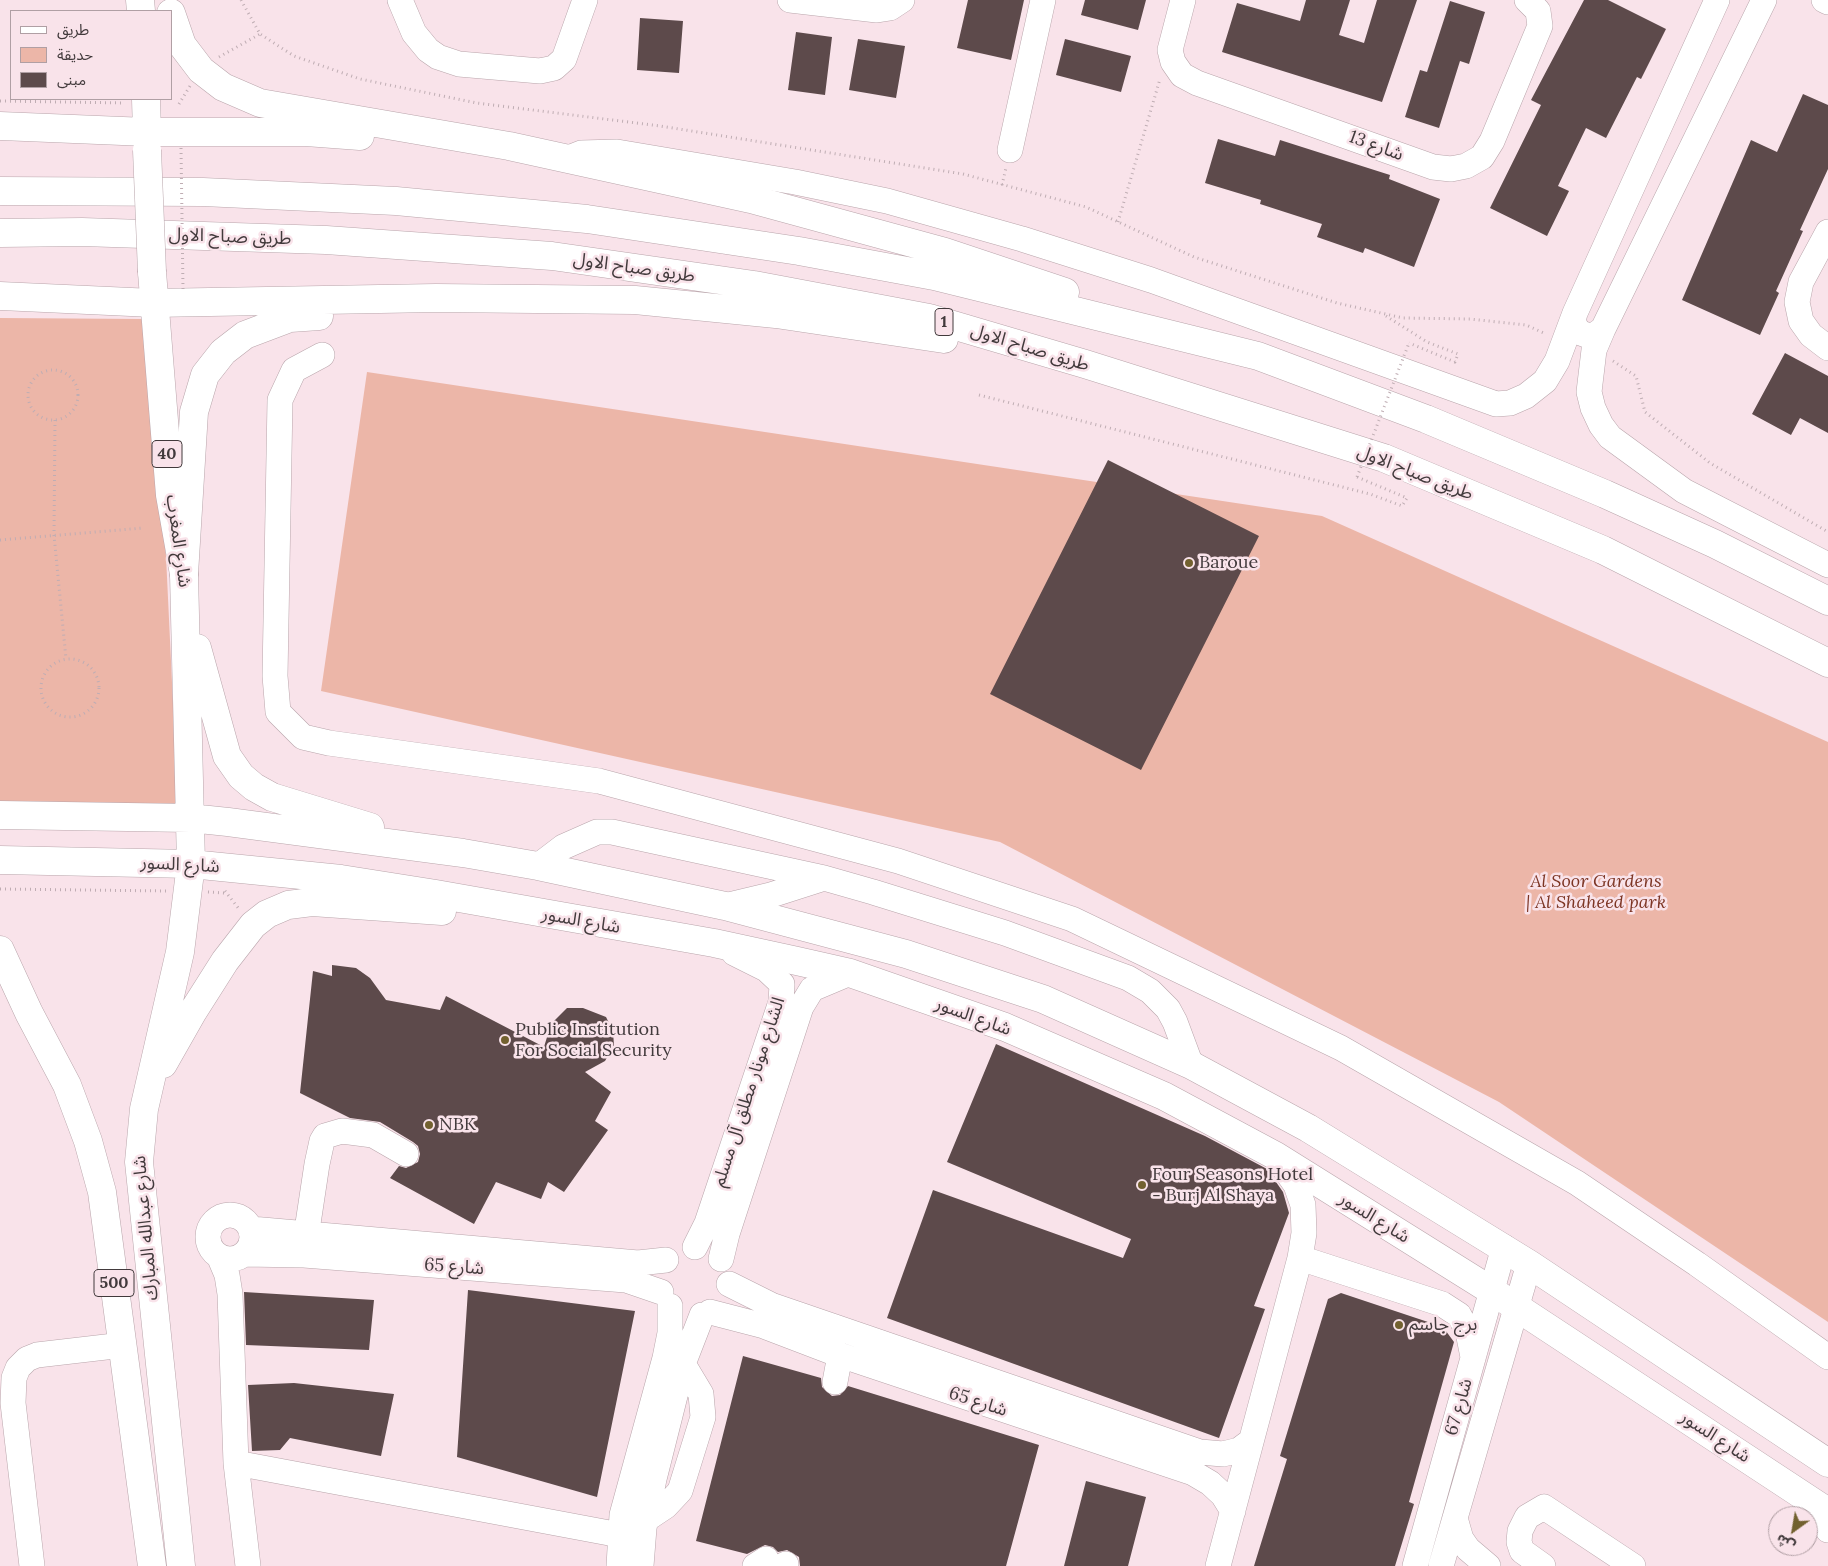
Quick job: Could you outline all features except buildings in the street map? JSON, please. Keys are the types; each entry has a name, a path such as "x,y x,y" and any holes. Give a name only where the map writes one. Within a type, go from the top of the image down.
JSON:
{"main road":[{"path":"172,15 182,45 201,70 223,87 260,103 509,146 751,199 945,252 1258,356 1426,419 1606,494 1715,544 1828,601"},
{"name":"شارع المغرب","path":"137,101 147,141 153,302 170,495 184,574 192,864"},
{"path":"0,126 147,141 306,132 509,146"},
{"path":"0,191 203,192 396,201 587,219 799,251 934,276 1258,356"},
{"name":"طريق صباح الاول","path":"0,233 82,232 326,240 552,256 754,285 929,318 1085,364 1384,458 1602,550 1828,663"},
{"path":"0,296 153,302 436,298 654,302 795,317 967,342 1085,364"},
{"path":"184,574 194,412 202,383 217,358 245,335 290,318 385,309 436,298"},
{"path":"186,606 227,756 235,770 247,782 264,793 289,803 463,853"},
{"path":"0,815 190,818 463,853 538,866 725,906 906,954 1043,1000 1191,1065 1308,1128 1504,1247 1828,1463"},
{"name":"شارع السور","path":"0,860 192,864 341,879 714,943 850,974 1005,1027 1164,1096 1276,1156 1492,1291 1828,1512"},
{"name":"شارع عبدالله المبارك","path":"181,1566 140,1195 139,1148 148,1092 180,952 190,892 192,864"},
{"path":"148,1092 208,986 242,938 261,918 288,905 312,902 591,923"},
{"name":"شارع عبدالله المبارك","path":"0,950 29,1013 67,1085 88,1141 102,1192 152,1566"},
{"path":"0,974 29,1013"}],"street":[{"path":"400,0 414,33 428,50 438,57 459,64 540,72 554,68 564,59 585,0"},
{"path":"790,0 877,10 890,8 902,0"},
{"path":"1010,150 1043,0"},
{"path":"1173,62 1170,50 1183,0"},
{"name":"شارع 13","path":"1173,62 1182,75 1197,83 1433,167 1451,169 1466,166 1482,157 1492,142 1540,26 1538,11 1527,0"},
{"path":"566,159 581,153 617,152 777,179 886,201 1022,239 1151,280 1496,404 1514,401 1538,388 1551,372 1565,341 1574,313 1718,0"},
{"path":"1764,0 1598,339 1589,392 1593,408 1601,425 1610,437 1684,491 1828,565"},
{"path":"1824,0 1828,2"},
{"path":"1828,232 1802,282 1797,302 1801,321 1811,335 1828,348"},
{"path":"1574,313 1573,321 1581,334 1589,336 1596,334 1598,339"},
{"path":"322,355 294,370 280,400 275,676 278,712 303,737 329,743 599,781 898,861 1072,919 1341,1048 1578,1183 1828,1357"},
{"path":"538,866 563,847 597,832 612,832 824,878 1006,933 1128,978 1150,991 1168,1009 1176,1022 1191,1065"},
{"path":"725,906 771,895 824,878"},
{"name":"الشارع مونار مطلق آل مسلم","path":"695,1247 708,1222 781,1002 782,984 766,968 714,943"},
{"name":"الشارع مونار مطلق آل مسلم","path":"721,1259 727,1234 801,1007 812,989 850,974"},
{"path":"305,1245 318,1156 325,1136 342,1131 373,1135 406,1154"},
{"path":"1218,1566 1300,1258 1304,1233 1303,1205 1296,1184 1276,1156"},
{"path":"230,1294 244,1254 251,1242 251,1230 242,1218 229,1215 216,1220 208,1232 208,1239 210,1246 219,1256 227,1275 230,1294 236,1463 248,1566"},
{"name":"شارع 65","path":"251,1230 305,1245 626,1280 666,1299"},
{"name":"شارع 65","path":"244,1254 305,1245 638,1263 666,1260"},
{"path":"619,1566 620,1535 626,1495 668,1346 666,1299 659,1281 661,1270 666,1260 679,1250 695,1247 714,1252 721,1259 728,1275 729,1284 723,1301 706,1314 681,1372 646,1516 641,1566"},
{"name":"شارع 67","path":"1415,1566 1504,1247"},
{"path":"219,1256 232,1259 244,1254"},
{"path":"1300,1258 1442,1304 1459,1315 1468,1332 1473,1357"},
{"name":"شارع 67","path":"1441,1566 1529,1264"},
{"name":"شارع 65","path":"729,1284 771,1305 1200,1452 1223,1454 1239,1450 1251,1441"},
{"path":"666,1299 685,1315 706,1314"},
{"name":"شارع 65","path":"706,1314 764,1326 840,1355 1193,1474 1210,1483 1223,1495 1233,1510"},
{"path":"32,1566 13,1403 14,1378 18,1368 27,1359 37,1355 122,1344"},
{"path":"835,1382 840,1355"},
{"path":"646,1516 666,1506 680,1491 703,1418 701,1394 681,1372"},
{"path":"236,1463 620,1535"},
{"path":"1804,1495 1828,1530"},
{"path":"1544,1566 1522,1551 1519,1542 1520,1530 1527,1517 1544,1507 1633,1566"},
{"path":"1455,1518 1461,1539 1468,1549 1488,1566"}],"path":[{"path":"241,0 260,34 294,56 360,79 477,103 660,126 962,174 1086,207 1194,257 1296,291 1384,315 1402,318 1470,319 1526,325 1565,341"},
{"path":"211,61 260,34"},
{"path":"1118,222 1158,81 1173,62"},
{"path":"0,101 137,101"},
{"path":"180,148 183,289"},
{"path":"979,395 1370,494 1402,506 1407,498 1358,476 1409,343 1455,362 1458,354 1427,342 1384,315"},
{"path":"1598,339 1636,376 1645,412 1710,463 1828,532"},
{"path":"50,370 69,376 78,393 72,411 55,420 42,418 36,414 27,397 29,384 33,379 50,370"},
{"path":"55,420 54,535 66,659"},
{"path":"0,540 143,528"},
{"path":"66,659 88,664 97,676 99,684 98,698 94,705 82,714 75,716 60,715 54,711 44,700 42,692 42,685 47,671 58,661 66,659"},
{"path":"0,889 225,893"}],"green space":[{"path":"0,318 142,319 166,556 178,809 0,807"},
{"name":"Al Soor Gardens | Al Shaheed park","path":"367,372 1322,516 1828,742 1828,1322 1499,1102 1000,842 321,691"}],"place":[{"name":"Baroue","path":"1189,563"},
{"name":"Public Institution For Social Security","path":"505,1040"},
{"name":"NBK","path":"429,1125"},
{"name":"Four Seasons Hotel - Burj Al Shaya","path":"1142,1185"},
{"name":"برج جاسم","path":"1399,1325"}]}
